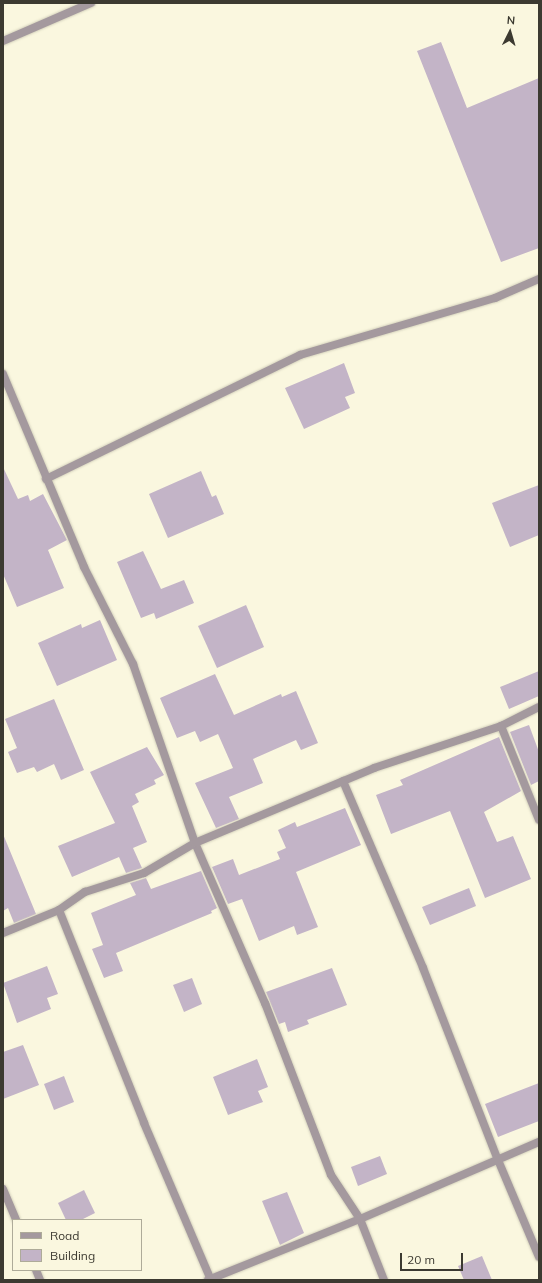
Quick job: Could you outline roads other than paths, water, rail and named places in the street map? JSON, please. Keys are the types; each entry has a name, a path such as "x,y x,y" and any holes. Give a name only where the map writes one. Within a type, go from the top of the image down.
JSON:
{"street":[{"path":"3,41 91,3"},
{"path":"46,478 300,355 495,298 539,279"},
{"path":"3,374 84,567 133,664 195,843 265,1003 331,1175 360,1219 384,1280"},
{"path":"3,934 59,910 85,892 144,873 195,843 343,781 501,726 539,706"},
{"path":"501,726 539,820"},
{"path":"343,781 423,968 498,1160 539,1257"},
{"path":"59,910 144,1123 210,1280 360,1219 539,1142"},
{"path":"3,1188 16,1219"}]}
